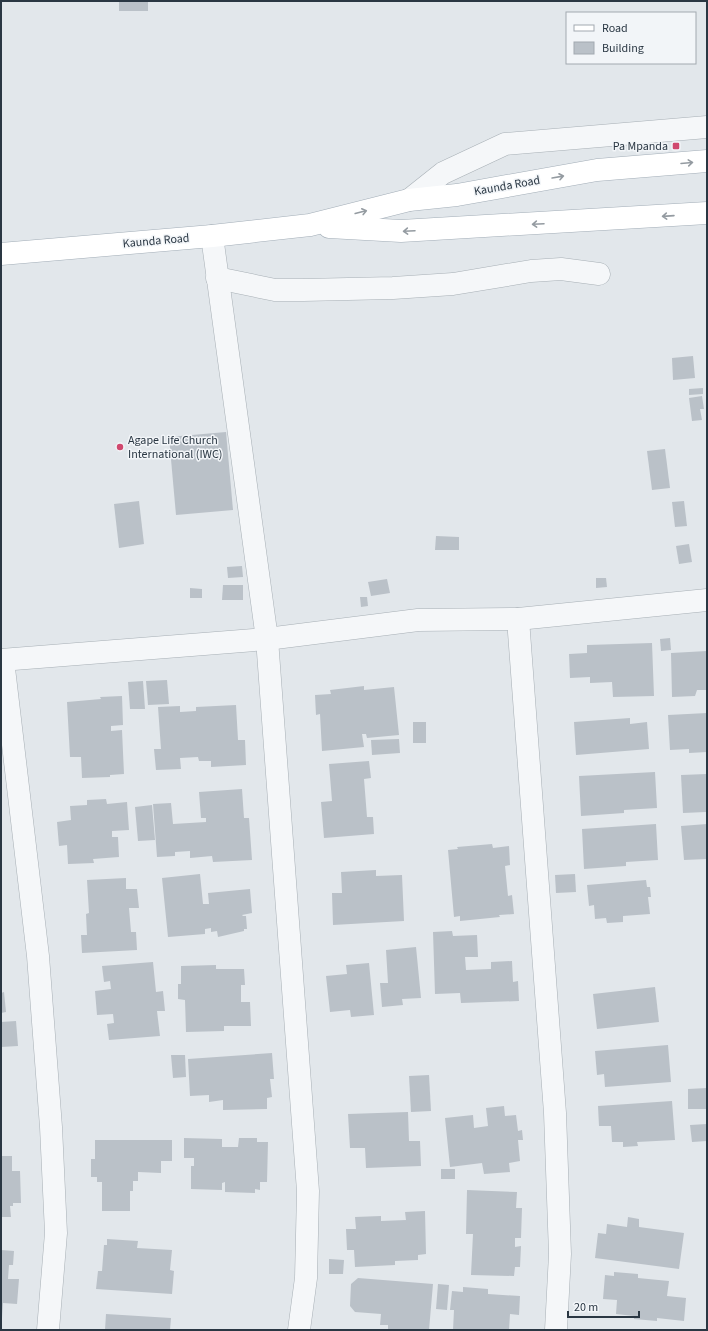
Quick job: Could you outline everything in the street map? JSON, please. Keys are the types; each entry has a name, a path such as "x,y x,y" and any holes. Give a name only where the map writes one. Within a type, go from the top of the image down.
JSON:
{"main road":[{"name":"Kaunda Road","path":"1,254 212,236 310,225 410,200 457,194 597,170 707,161"},
{"name":"Kaunda Road","path":"310,225 401,232 707,214"}],"street":[{"path":"410,200 443,173 505,144 707,127"},
{"path":"212,236 266,639 308,1191 306,1278 300,1330"},
{"path":"217,278 275,290 303,290 393,288 453,284 531,271 561,269 599,274"},
{"path":"48,1330 56,1233 51,1127 38,956 2,660 266,639 418,620 518,619 707,600"},
{"path":"518,619 555,1113 560,1254 556,1330"}],"building":[{"path":"119,1 148,1 148,11 119,11"},
{"path":"693,356 695,378 673,380 672,358"},
{"path":"703,388 703,394 689,395 689,389"},
{"path":"702,396 704,409 700,409 702,420 692,421 689,398"},
{"path":"226,432 233,510 176,515 169,437"},
{"path":"665,449 670,488 652,490 647,451"},
{"path":"139,501 144,544 119,548 114,504"},
{"path":"684,501 687,526 675,527 672,502"},
{"path":"436,536 459,537 459,550 435,550"},
{"path":"689,544 692,562 679,564 676,546"},
{"path":"242,566 243,577 228,578 227,567"},
{"path":"596,578 606,578 607,587 596,588"},
{"path":"387,579 390,593 371,596 368,582"},
{"path":"223,585 243,585 243,600 222,600"},
{"path":"190,588 202,589 202,598 190,598"},
{"path":"360,597 367,597 368,606 361,607"},
{"path":"670,638 671,650 661,651 660,639"},
{"path":"652,643 654,696 613,697 612,682 590,683 590,677 570,678 569,654 587,653 587,645"},
{"path":"707,651 707,690 697,690 695,696 672,697 671,653"},
{"path":"167,680 169,704 148,705 146,681"},
{"path":"143,681 145,709 130,709 128,682"},
{"path":"364,686 364,690 394,687 399,735 367,738 366,734 362,734 364,747 322,751 320,714 316,715 315,695 331,694 330,690"},
{"path":"122,696 123,725 111,726 111,731 122,730 124,774 110,775 110,777 82,778 81,757 70,757 67,702 101,699 100,697"},
{"path":"236,705 238,740 245,740 246,765 211,767 211,761 199,761 198,757 180,758 181,769 156,770 154,749 161,749 158,707 180,706 180,712 196,711 196,707"},
{"path":"707,713 707,752 689,753 689,749 670,750 668,715"},
{"path":"630,718 630,724 647,722 649,749 576,755 574,722"},
{"path":"413,722 426,722 426,743 413,743"},
{"path":"399,739 400,753 372,755 371,740"},
{"path":"369,761 371,778 364,779 367,817 373,817 374,834 324,838 321,802 332,801 329,764"},
{"path":"655,772 657,808 624,810 624,813 581,816 579,776"},
{"path":"707,774 706,812 683,813 681,775"},
{"path":"242,789 244,818 249,818 252,860 213,862 212,856 190,858 190,851 175,852 175,856 157,857 153,804 171,803 173,824 206,822 206,818 201,818 199,792"},
{"path":"106,799 107,804 127,802 129,830 112,831 112,837 118,837 119,857 93,859 94,863 68,864 67,845 59,846 57,822 71,820 70,806 87,805 87,800"},
{"path":"152,805 155,840 138,841 135,807"},
{"path":"656,824 658,860 626,862 626,866 584,869 582,829"},
{"path":"707,824 707,859 684,860 681,826"},
{"path":"492,844 493,848 509,846 510,865 505,866 508,896 512,895 514,914 460,921 460,916 454,917 448,850 458,849 457,847"},
{"path":"376,870 376,876 402,875 404,921 333,925 332,893 342,893 341,872"},
{"path":"200,874 203,904 209,904 208,893 250,889 252,913 242,915 246,916 247,929 218,937 217,931 211,932 211,928 205,929 205,934 168,937 162,878"},
{"path":"575,874 576,892 556,893 555,875"},
{"path":"126,878 126,889 137,889 139,908 129,908 131,932 136,932 137,950 82,953 81,935 87,935 86,914 89,913 87,880"},
{"path":"646,880 647,887 650,887 651,897 648,897 650,914 623,916 623,922 607,923 606,918 595,919 594,905 589,906 587,885"},
{"path":"452,931 453,936 477,935 478,957 465,957 466,970 491,969 491,962 512,961 513,982 518,981 519,1001 461,1003 460,993 435,994 433,932"},
{"path":"416,947 421,998 402,999 403,1005 382,1007 380,983 388,983 386,950"},
{"path":"153,962 156,992 163,991 165,1011 157,1011 160,1036 109,1040 107,1024 114,1023 113,1014 97,1015 95,991 111,989 110,981 104,982 102,966"},
{"path":"369,963 374,1015 351,1017 350,1010 330,1012 326,976 347,974 346,965"},
{"path":"216,965 216,969 244,969 245,985 241,985 241,1002 250,1002 251,1026 224,1026 224,1031 186,1032 185,1000 178,999 178,984 181,984 181,966"},
{"path":"655,987 659,1022 597,1029 593,994"},
{"path":"4,992 6,1012 1,1013 1,993"},
{"path":"16,1021 18,1046 1,1047 1,1022"},
{"path":"668,1045 671,1082 605,1087 604,1074 597,1075 595,1051"},
{"path":"272,1053 274,1079 270,1079 272,1097 267,1098 267,1109 223,1110 223,1100 209,1102 209,1095 190,1096 188,1059"},
{"path":"171,1055 185,1055 186,1077 173,1078"},
{"path":"429,1075 431,1111 411,1112 409,1076"},
{"path":"707,1088 707,1109 688,1109 688,1089"},
{"path":"672,1101 675,1140 637,1142 638,1146 623,1147 623,1142 612,1142 611,1126 599,1126 598,1106"},
{"path":"504,1106 505,1116 516,1115 518,1131 522,1130 523,1140 518,1140 520,1161 509,1163 510,1172 484,1174 482,1163 450,1167 445,1118 473,1115 474,1128 488,1126 486,1108"},
{"path":"408,1112 409,1141 420,1141 421,1166 366,1168 365,1148 350,1148 348,1114"},
{"path":"707,1124 707,1141 692,1142 690,1125"},
{"path":"184,1138 222,1139 222,1147 238,1147 239,1138 257,1138 257,1142 268,1142 267,1182 260,1182 260,1190 255,1189 255,1193 225,1192 225,1182 222,1183 222,1190 191,1189 191,1166 194,1166 194,1158 184,1158"},
{"path":"95,1140 172,1140 172,1161 161,1161 161,1173 138,1172 138,1181 133,1181 133,1191 130,1191 130,1211 102,1211 102,1182 97,1182 97,1177 91,1177 91,1159 95,1159"},
{"path":"1,1156 12,1156 12,1171 20,1171 21,1203 13,1203 13,1206 10,1206 11,1217 1,1217"},
{"path":"441,1169 455,1169 455,1179 441,1179"},
{"path":"467,1190 517,1192 516,1208 522,1208 521,1238 515,1238 515,1247 521,1246 520,1267 515,1267 514,1276 471,1275 473,1234 466,1234"},
{"path":"425,1211 426,1254 418,1255 418,1260 395,1261 395,1265 355,1267 354,1250 347,1250 346,1229 356,1229 355,1217 381,1216 381,1221 406,1220 405,1212"},
{"path":"628,1217 639,1219 639,1227 684,1233 679,1269 595,1258 598,1233 606,1234 607,1224 627,1227"},
{"path":"107,1239 138,1241 137,1248 172,1250 170,1270 174,1271 172,1294 96,1289 98,1271 102,1271 104,1245 107,1245"},
{"path":"1,1250 14,1251 13,1265 9,1265 8,1279 19,1279 17,1304 3,1303 2,1318"},
{"path":"329,1259 344,1260 343,1274 329,1274"},
{"path":"614,1272 638,1274 638,1278 669,1281 667,1296 686,1298 684,1321 657,1318 657,1321 634,1319 634,1316 616,1314 617,1300 603,1299 605,1275 614,1276"},
{"path":"358,1278 433,1284 429,1330 388,1330 388,1325 380,1325 381,1314 355,1312 350,1306 351,1284"},
{"path":"438,1284 449,1285 447,1310 436,1309"},
{"path":"463,1287 488,1289 488,1294 520,1296 519,1315 510,1314 509,1330 453,1330 454,1310 450,1310 452,1291 463,1292"},
{"path":"106,1314 171,1318 170,1330 105,1330"}],"place":[{"name":"Pa Mpanda","path":"676,146"},
{"name":"Agape Life Church International (IWC)","path":"120,447"}]}
